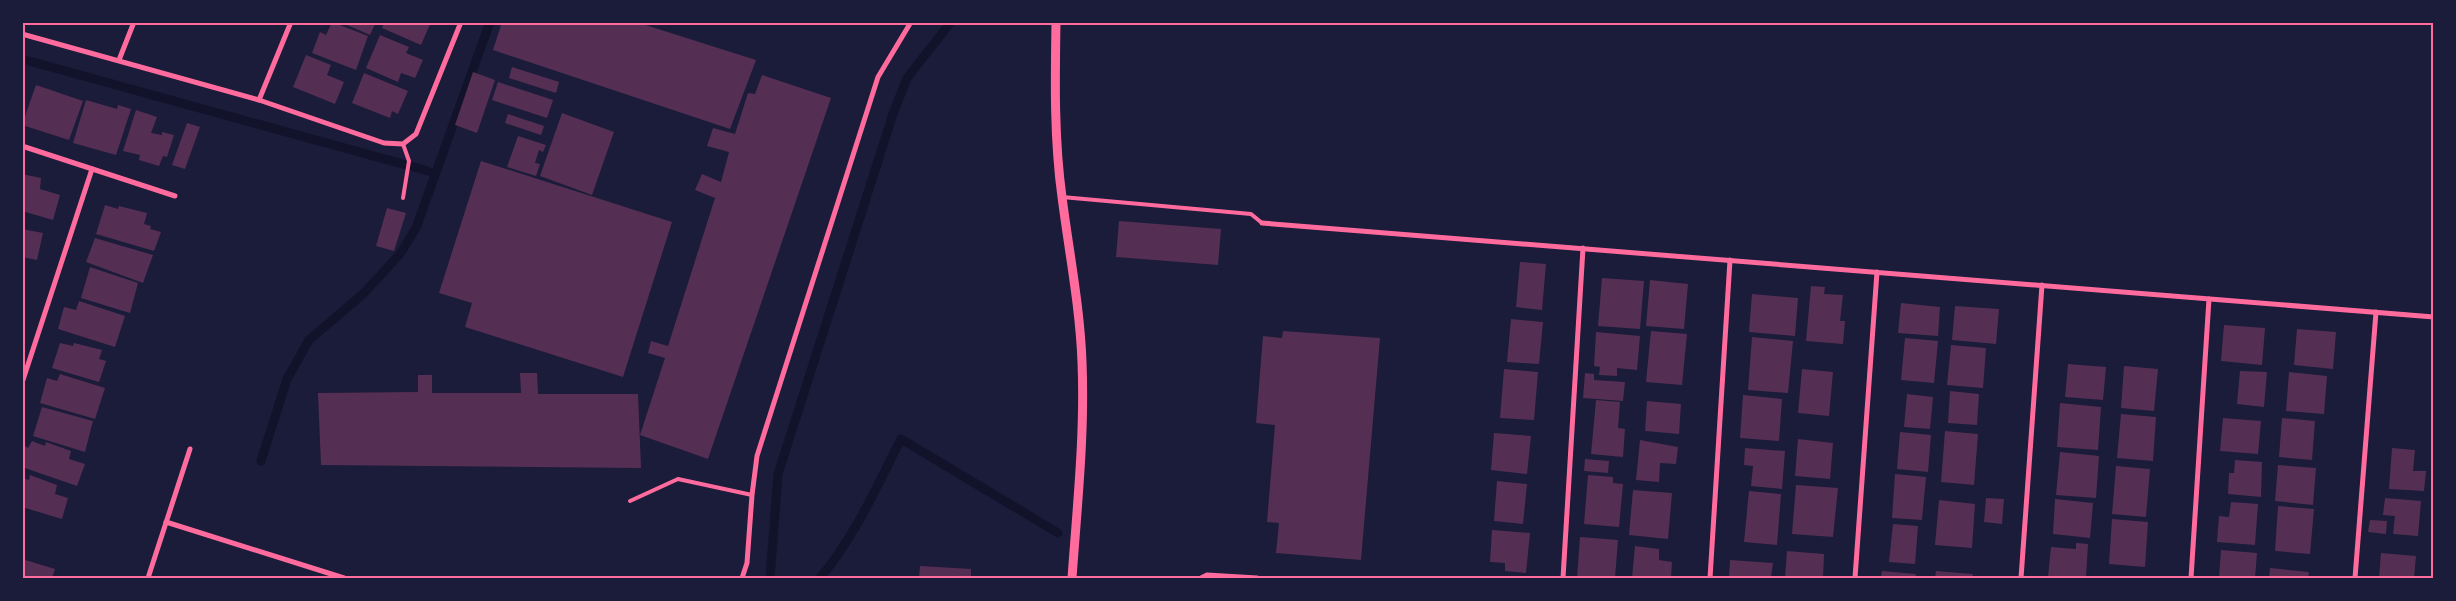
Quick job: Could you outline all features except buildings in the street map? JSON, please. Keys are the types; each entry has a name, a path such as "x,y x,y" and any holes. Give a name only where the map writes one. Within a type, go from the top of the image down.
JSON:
{"street":[{"path":"119,60 134,22"},
{"path":"259,100 291,22"},
{"path":"22,34 259,100 384,143 403,144 416,134 461,22"},
{"path":"742,578 747,563 757,456 878,77 911,22"},
{"path":"1056,22 1056,144 1079,317 1082,363 1082,439 1072,578"},
{"path":"22,146 174,196"},
{"path":"22,382 92,169"},
{"path":"1262,223 2434,317"},
{"path":"1563,578 1583,248"},
{"path":"1710,578 1730,260"},
{"path":"1855,578 1878,272"},
{"path":"2021,578 2042,285"},
{"path":"2191,578 2209,299"},
{"path":"2355,578 2376,312"},
{"path":"148,578 190,449"},
{"path":"166,522 344,578"},
{"path":"1201,578 1207,574 1258,578"}],"lane":[{"path":"403,144 409,161 403,198"},
{"path":"1062,197 1251,214 1262,223"},
{"path":"630,501 678,478 752,495"}],"waterway":[{"path":"261,461 287,379 309,340 364,293 400,254 416,228 490,22"},
{"path":"770,578 778,474 893,114 907,78 951,22"},
{"path":"22,59 428,171"},
{"path":"820,578 854,529 901,439 1058,533"}]}
